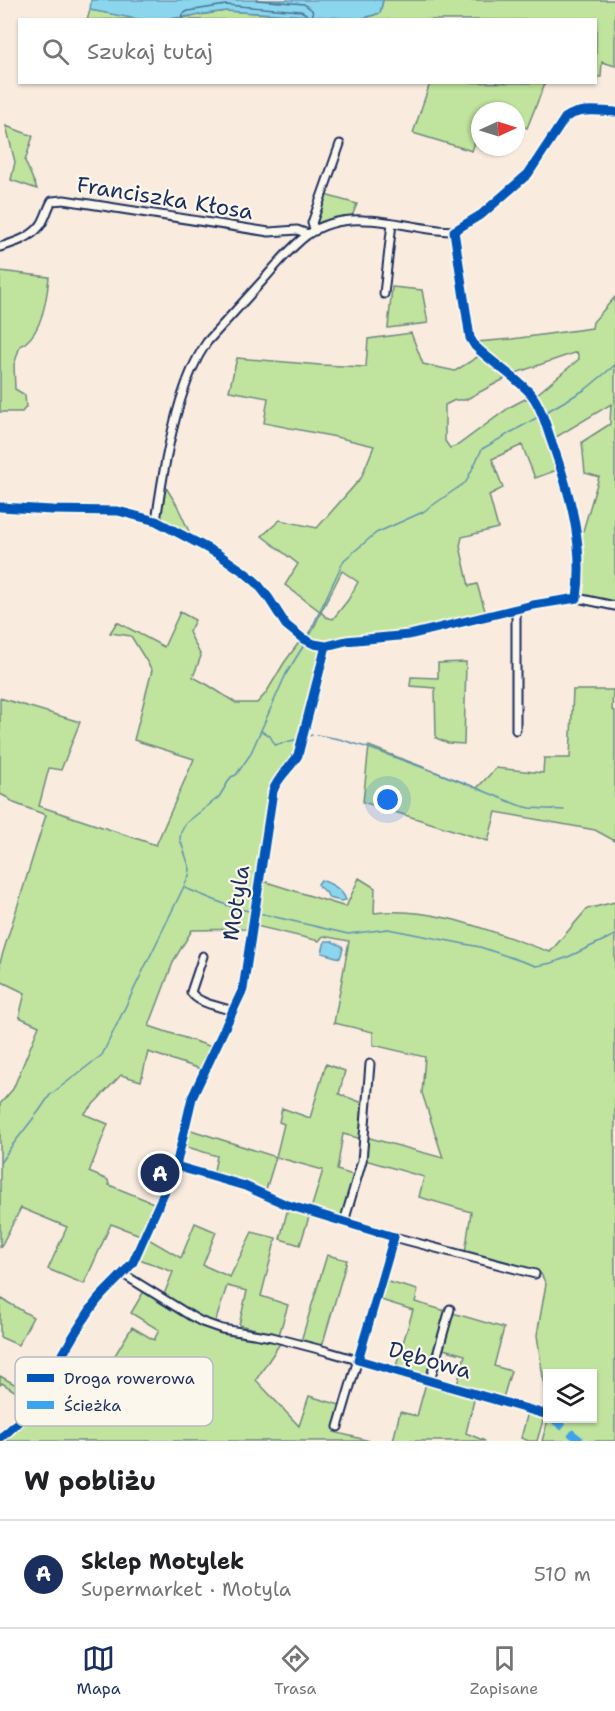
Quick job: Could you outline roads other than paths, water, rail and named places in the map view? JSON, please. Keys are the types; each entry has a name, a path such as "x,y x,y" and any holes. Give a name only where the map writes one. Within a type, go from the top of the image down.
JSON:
{"street":[{"path":"156,521 165,459 172,430 196,357 284,257 312,232 329,224 364,219 454,231 482,214 528,174 565,118 570,114 582,111 615,112"},
{"path":"312,232 312,223 340,144"},
{"name":"Franciszka Kłosa","path":"0,247 28,236 40,227 52,201 64,200 269,232 297,230 312,232"},
{"path":"384,294 392,223"},
{"path":"454,231 470,338 474,346 531,395 541,412 565,479 579,561 577,598"},
{"path":"0,507 62,511 118,511 156,521 218,554 244,572 256,582 291,630 308,641 326,646 346,641 409,635 516,609 577,598 615,606"},
{"path":"516,609 516,730"},
{"name":"Motyla","path":"60,1357 99,1298 123,1274 139,1251 176,1166 192,1100 243,989 273,791 275,783 298,755 326,646"},
{"path":"203,956 191,992 193,996 232,1011"},
{"path":"344,1222 362,1161 370,1064"},
{"path":"176,1166 244,1186 282,1203 344,1222 535,1274"},
{"name":"Dębowa","path":"338,1427 394,1237"},
{"name":"Dębowa","path":"123,1274 202,1322 222,1329 272,1337 543,1413"},
{"path":"430,1380 450,1309"},
{"name":"Motyla","path":"0,1438 15,1426"}],"water":[{"path":"91,0 383,0 380,13 364,18 226,11 175,18 132,18 90,10"},
{"path":"321,880 336,887 346,900 329,898 326,892 319,887"},
{"path":"325,941 342,946 340,958 322,953"}],"waterway":[{"path":"546,412 586,389 615,365"},
{"path":"308,636 344,560 376,533 423,512 466,482 482,449 538,417"},
{"path":"0,1163 50,1095 102,1055 189,876 190,869 180,839 181,832 186,823 219,797 231,777 236,775 250,755 286,674 304,645"},
{"path":"261,731 270,736 275,745 298,739"},
{"path":"306,737 312,735"},
{"path":"317,735 366,747 518,805 564,810"},
{"path":"185,888 234,908 249,911"},
{"path":"258,913 348,934 388,929 480,947 536,966 568,957 615,935"}],"place":[{"name":"Sklep Motylek","path":"160,1173"}]}
